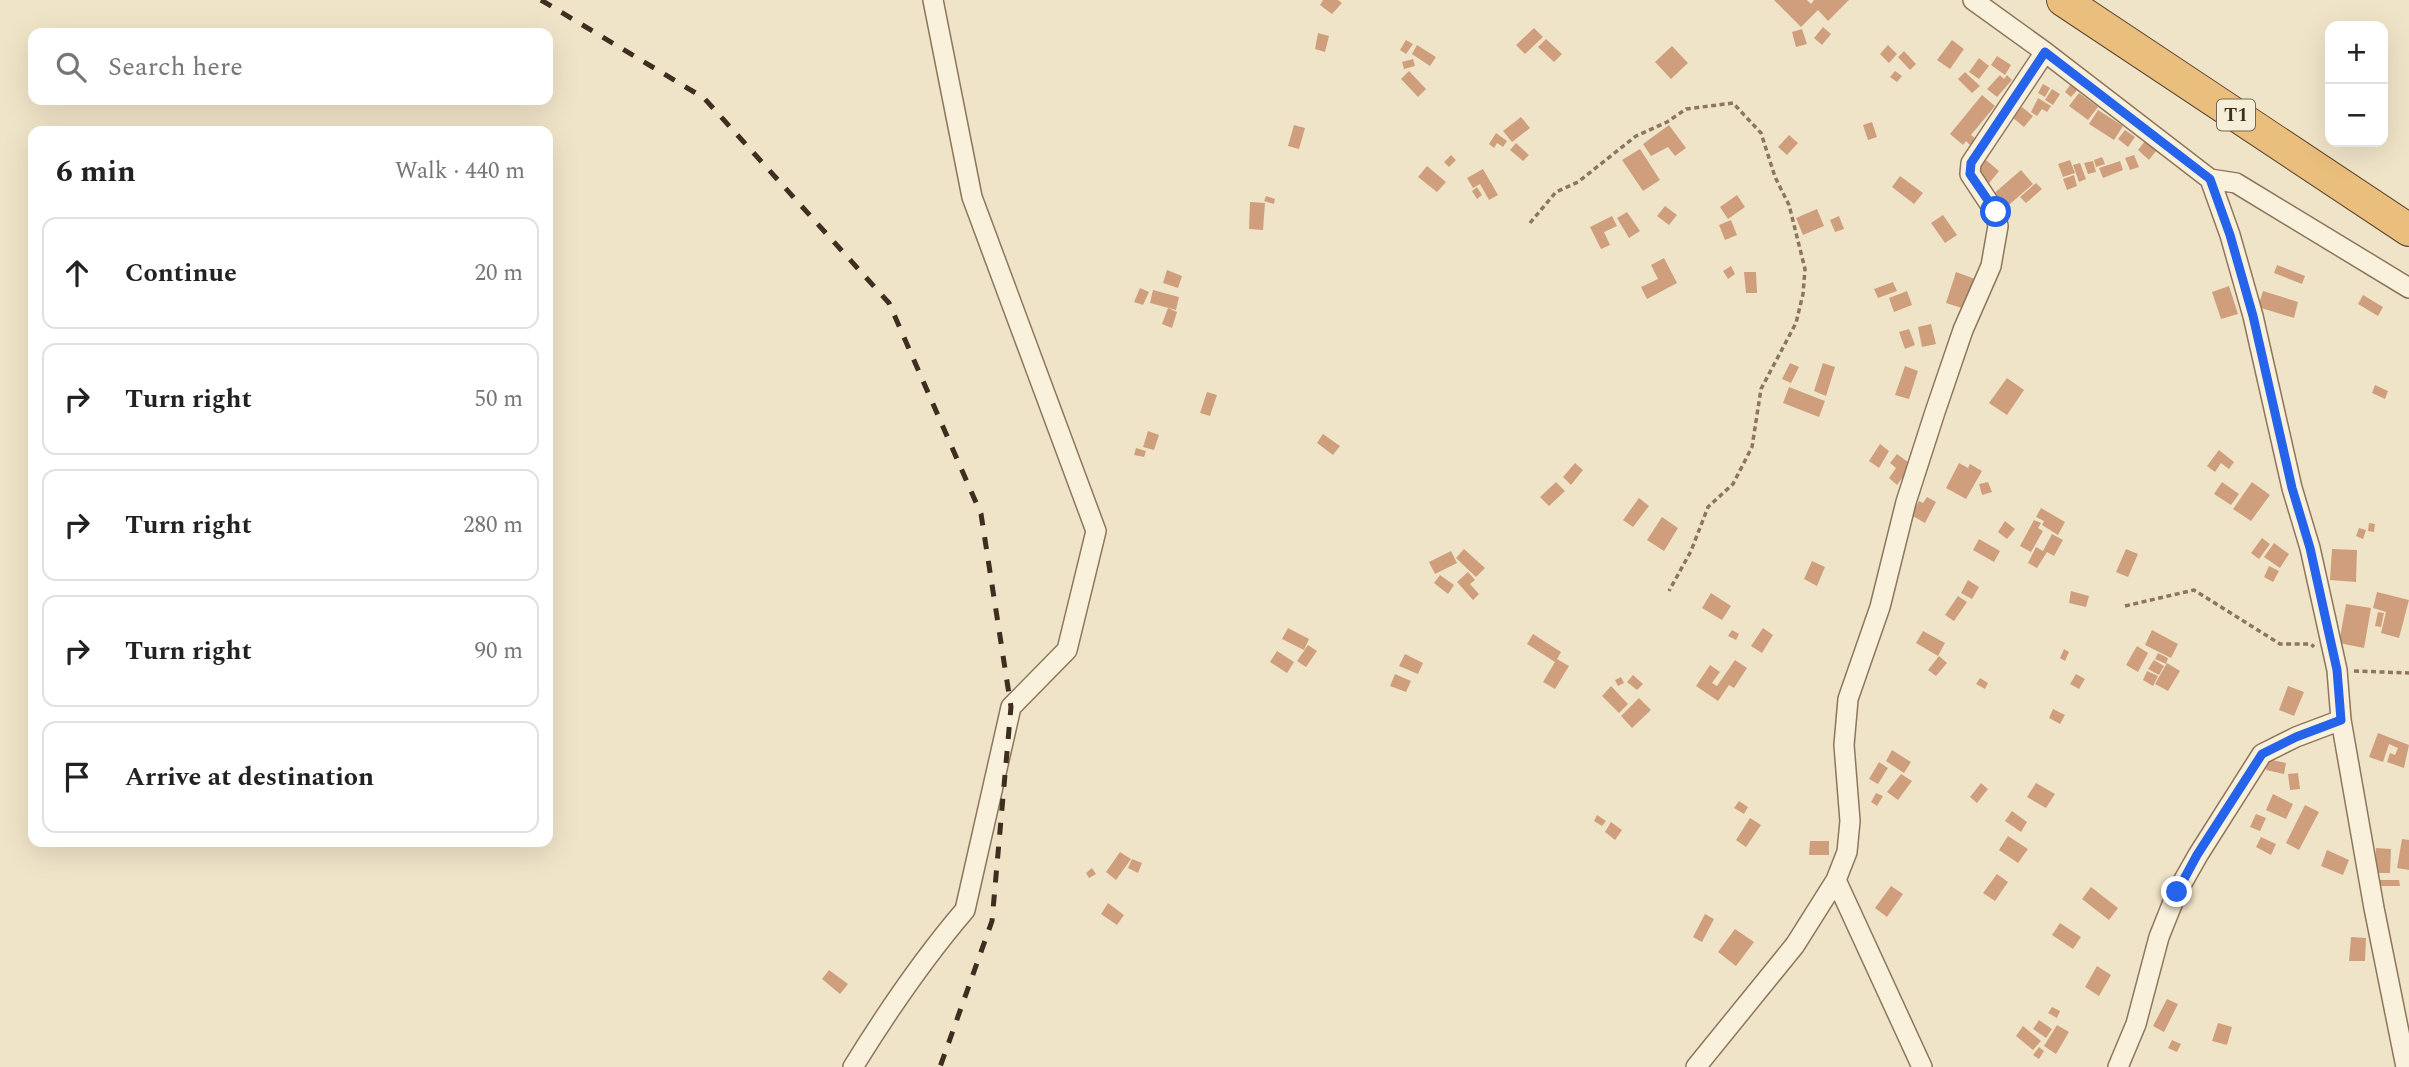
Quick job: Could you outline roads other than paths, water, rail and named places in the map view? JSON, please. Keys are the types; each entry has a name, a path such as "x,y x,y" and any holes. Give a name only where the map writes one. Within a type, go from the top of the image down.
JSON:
{"highway":[{"name":"T1","path":"2063,0 2409,230"}],"street":[{"path":"853,1067 882,1020 944,934 965,910 1011,706 1067,650 1096,531 972,197 933,0"},
{"path":"1973,0 2210,179 2236,183 2409,288"},
{"path":"1696,1067 1795,945 1836,880 1847,852 1850,821 1844,745 1848,699 1881,607 1903,513 1935,412 1963,330 1991,265 1998,226 1996,212 1970,174 1971,163 2045,52"},
{"path":"2210,179 2230,235 2253,316 2292,488 2323,603 2337,670 2341,720 2374,908 2406,1067"},
{"path":"2118,1067 2136,1024 2159,937 2177,892 2197,855 2262,754 2296,737 2341,720"},
{"path":"1836,880 1922,1067"}],"railway":[{"path":"541,0 704,98 889,303 981,514 1011,707 992,921 940,1067"}]}
